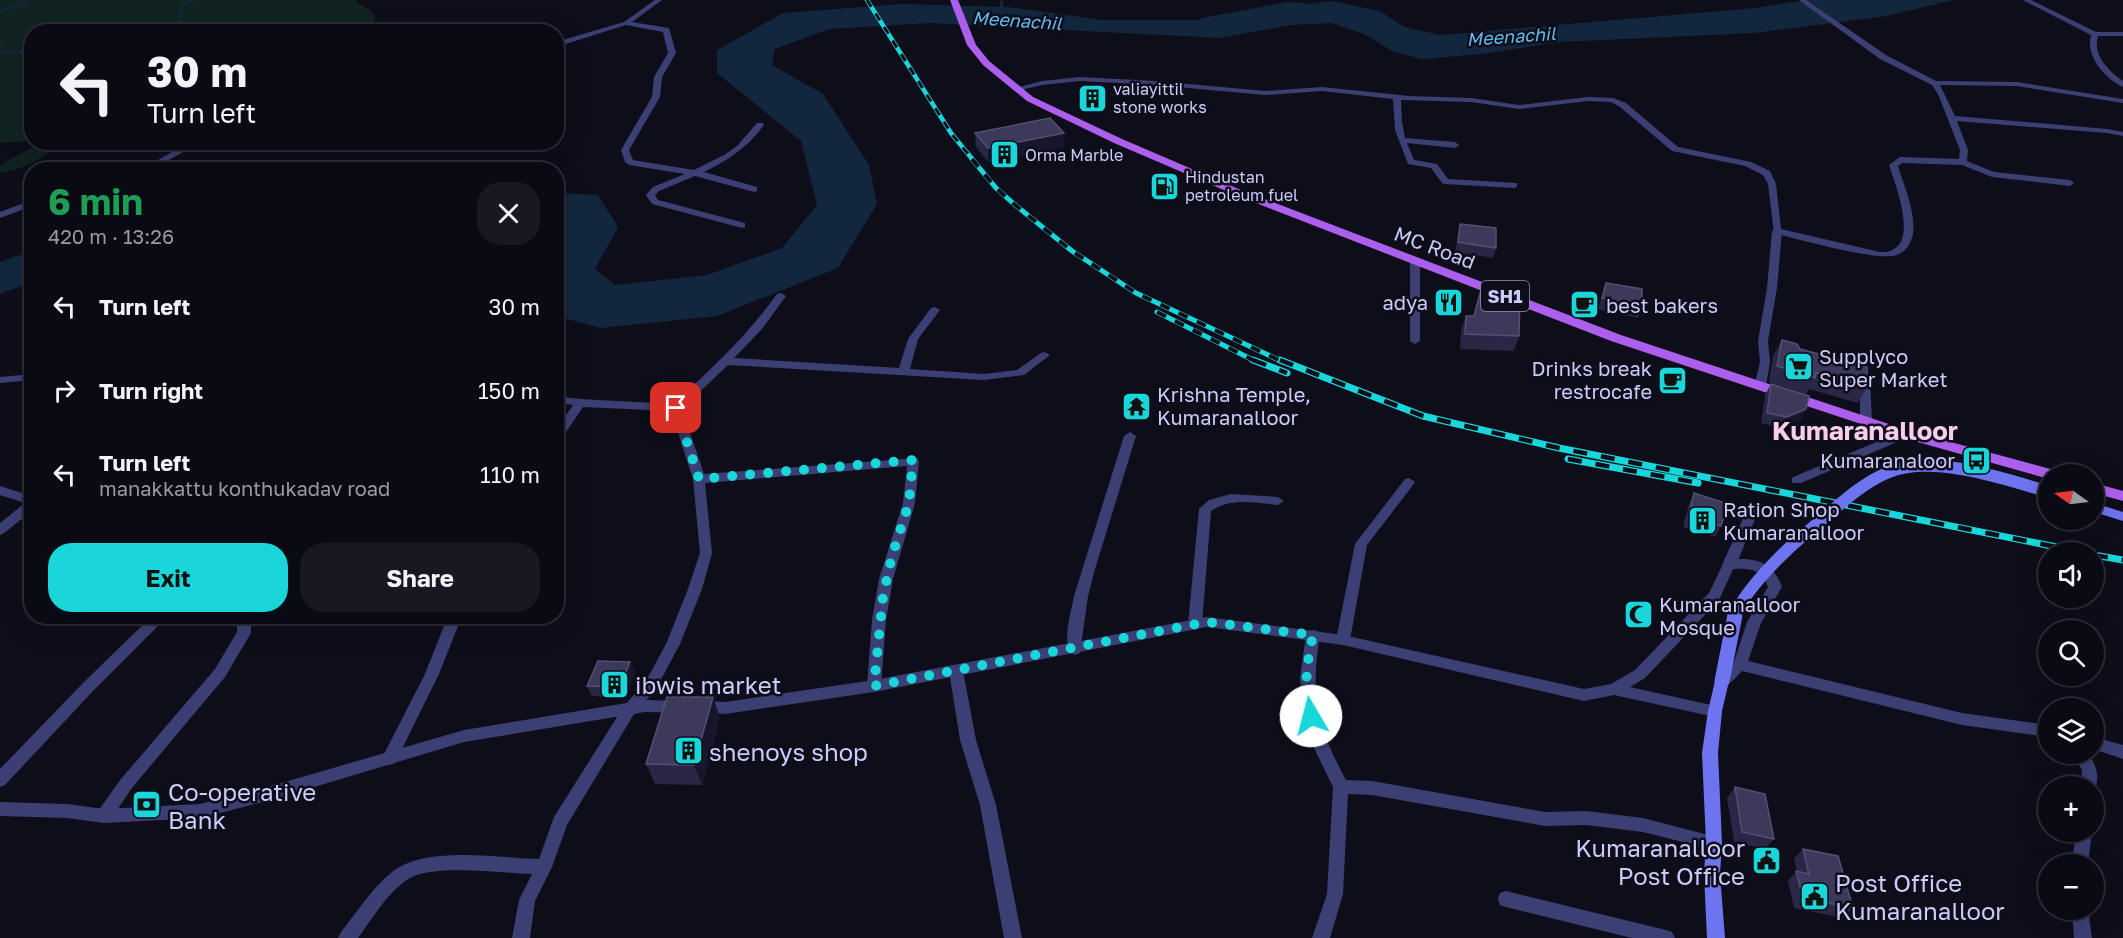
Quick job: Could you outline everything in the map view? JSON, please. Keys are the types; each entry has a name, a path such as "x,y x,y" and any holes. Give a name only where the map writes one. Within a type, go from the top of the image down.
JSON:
{"main road":[{"name":"MC Road","path":"954,0 972,45 986,63 1016,88 1057,114 1118,141 1237,192 1616,338 1905,434 2038,471"},
{"path":"1716,938 1712,874 1714,843 1710,753 1715,711 1735,614 1755,586 1784,551 1866,484 1890,471 1942,466 1985,473 2038,489"},
{"path":"2104,491 2123,496"},
{"path":"2104,510 2123,517"}],"street":[{"path":"564,42 626,23 659,0"},
{"path":"1802,0 1883,57 1935,83 2017,84 2123,101"},
{"path":"2026,0 2095,34 2123,34"},
{"path":"626,23 666,30 672,53 658,77 656,97 625,150 628,162 690,173 754,189"},
{"path":"2095,34 2094,51 2103,67 2123,85"},
{"path":"1016,88 1080,79 1265,93 1322,89 1396,97 1471,100 1519,107 1588,99 1613,100 1623,105 1675,149 1748,164 1767,173 1772,184 1777,231 1772,288 1763,341 1765,362 1760,387"},
{"path":"1935,83 1942,94 1964,150 1963,162"},
{"path":"1396,97 1395,112 1402,140 1411,162 1434,166 1444,181 1514,185"},
{"path":"1951,118 2123,134"},
{"path":"742,225 655,202 650,195 656,189 729,156 752,137 760,125"},
{"path":"1402,140 1455,145"},
{"path":"159,162 183,150"},
{"path":"1777,231 1880,255 1890,255 1904,244 1909,227 1908,208 1893,165 1900,160 1963,162 1992,174 2070,183"},
{"path":"0,214 24,206"},
{"path":"1415,262 1415,341"},
{"path":"564,401 580,404 676,408 770,312 781,296"},
{"path":"903,373 913,339 934,310"},
{"path":"724,361 984,377 1020,373 1045,355"},
{"path":"1854,376 1866,379 1866,420"},
{"path":"0,380 24,378"},
{"path":"564,427 580,404"},
{"path":"521,938 527,900 544,867 560,822 629,710 651,685 673,644 706,553 699,479 676,408"},
{"path":"1797,480 1905,434"},
{"path":"1075,649 1075,628 1088,574 1122,469 1130,436"},
{"path":"699,479 913,460 909,503 892,556 880,612 874,686"},
{"path":"1343,640 1361,544 1409,482"},
{"path":"0,490 24,499"},
{"path":"1195,624 1205,509 1223,499 1241,497 1278,501"},
{"path":"0,530 24,509"},
{"path":"0,809 67,811 104,816 200,811 271,793 464,736 645,706 725,708 874,686 1207,622 1343,640 1584,695 1614,689 1640,674 1714,596 1752,512"},
{"path":"1722,681 1740,665 1754,622 1774,587 1772,576 1763,568 1748,563 1729,565"},
{"path":"0,780 88,687 153,624"},
{"path":"104,816 126,784 220,673 244,633 244,624"},
{"path":"390,758 432,674 452,624"},
{"path":"1313,635 1307,664 1306,699 1320,748 1341,787 1335,894 1321,938"},
{"path":"1740,665 1962,718 2038,730"},
{"path":"956,670 968,740 988,805 1013,938"},
{"path":"1614,689 1715,711"},
{"path":"2104,746 2123,752"},
{"path":"1341,787 1372,788 1545,819 1586,818 1643,825 1714,843"},
{"path":"347,938 385,891 406,871 433,865 544,867"},
{"path":"1506,899 1666,938"},
{"path":"2082,920 2084,938"}],"green space":[{"path":"0,0 358,0 356,2 371,10 375,17 373,24 24,24 24,141 0,143"},
{"path":"27,150 51,150 34,162 24,162 24,166 16,169 0,172 0,165"}],"water":[{"path":"1807,0 1953,0 1887,16 1754,33 1559,42 1483,54 1422,59 1394,52 1364,34 1331,23 1290,25 1221,38 930,23 829,29 775,49 772,65 823,94 869,165 877,204 838,268 717,316 600,328 564,318 564,193 598,195 618,227 595,269 615,285 707,275 782,248 817,205 801,141 717,73 717,50 783,13 902,4 1008,7 1102,20 1200,20 1331,1 1380,11 1404,27 1440,35 1756,8"},
{"path":"24,253 24,285 0,294 0,262"}],"building":[{"path":"1050,118 1064,133 988,148 975,133"},
{"path":"1460,224 1496,228 1496,248 1458,242"},
{"path":"1606,283 1642,289 1642,308 1602,298"},
{"path":"1482,286 1520,293 1519,336 1465,334 1466,316 1474,316"},
{"path":"1782,340 1797,344 1800,349 1867,367 1867,387 1816,373 1815,378 1777,366"},
{"path":"1771,384 1809,396 1806,409 1787,417 1767,413"},
{"path":"1694,493 1728,504 1721,526 1689,516"},
{"path":"598,661 630,662 620,687 587,686"},
{"path":"667,697 713,697 694,765 646,764"},
{"path":"1735,787 1765,794 1774,839 1742,832"},
{"path":"1803,849 1838,856 1853,908 1803,898 1796,871 1809,874"}],"waterway":[{"path":"0,12 27,0"},
{"path":"178,24 183,5 193,0"},
{"path":"1001,10 1002,0"},
{"name":"Meenachil","path":"1207,23 1289,7 1336,11"},
{"path":"0,53 24,52"}],"railway":[{"path":"867,0 951,133 973,160"},
{"path":"972,159 996,188 1014,204 1072,251 1136,293 1283,362"},
{"path":"1157,312 1253,360"},
{"path":"1253,360 1287,373"},
{"path":"1253,360 1257,362"},
{"path":"1280,360 1423,416 1559,448 2038,543"},
{"path":"1568,459 1698,483"},
{"path":"2104,557 2123,560"}],"place":[{"name":"valiayittil stone works","path":"1092,98"},
{"name":"Orma Marble","path":"1004,155"},
{"name":"Hindustan petroleum fuel","path":"1164,186"},
{"name":"adya","path":"1449,302"},
{"name":"best bakers","path":"1585,305"},
{"name":"Supplyco Super Market","path":"1798,367"},
{"name":"Drinks break restrocafe","path":"1673,380"},
{"name":"Krishna Temple, Kumaranalloor","path":"1136,406"},
{"name":"Kumaranaloor","path":"1976,460"},
{"name":"Ration Shop Kumaranalloor","path":"1702,521"},
{"name":"Kumaranalloor Mosque","path":"1638,615"},
{"name":"ibwis market","path":"614,684"},
{"name":"shenoys shop","path":"688,751"},
{"name":"Co-operative Bank","path":"147,805"},
{"name":"Kumaranalloor Post Office","path":"1766,861"},
{"name":"Post Office Kumaranalloor","path":"1814,896"}],"district":[{"name":"Kumaranalloor","path":"1865,430"}],"route":[{"path":"676,408 699,479 913,460 909,503 903,529 892,556 883,596 874,686 1207,622 1313,635 1307,664 1306,699 1311,716"}]}
